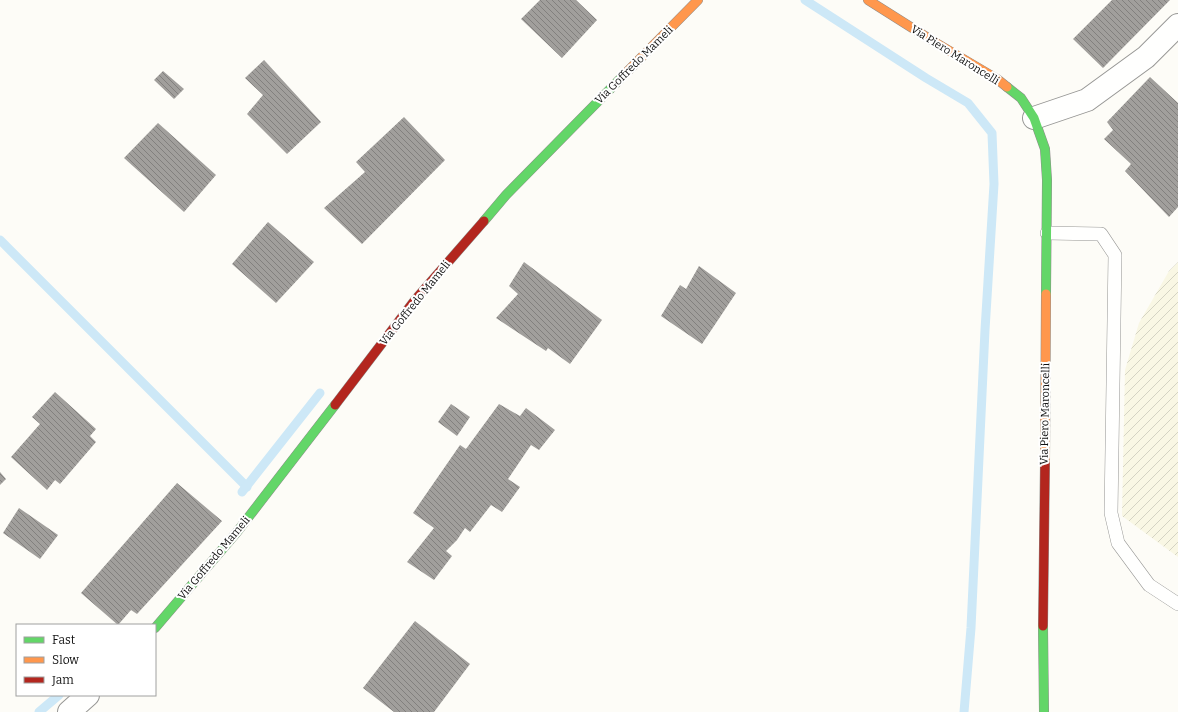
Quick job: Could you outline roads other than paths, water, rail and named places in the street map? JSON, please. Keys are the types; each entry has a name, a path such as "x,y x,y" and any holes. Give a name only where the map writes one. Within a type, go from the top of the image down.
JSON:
{"street":[{"name":"Via Goffredo Mameli","path":"156,627 237,532 415,300 506,195 698,0"},
{"name":"Via Piero Maroncelli","path":"868,0 997,80 1021,98 1034,118 1045,149 1047,180 1047,234 1043,659 1044,712"},
{"path":"1034,118 1087,100 1146,57 1178,25"},
{"path":"69,712 87,696"}],"lane":[{"path":"1047,234 1101,234 1115,255 1111,513 1118,543 1149,585 1178,604"}],"waterway":[{"path":"805,0 926,78 968,103 992,133 994,184 985,330 971,628 964,712"},
{"path":"0,240 247,487"},
{"path":"242,492 320,393"},
{"path":"39,712 58,696"}]}
